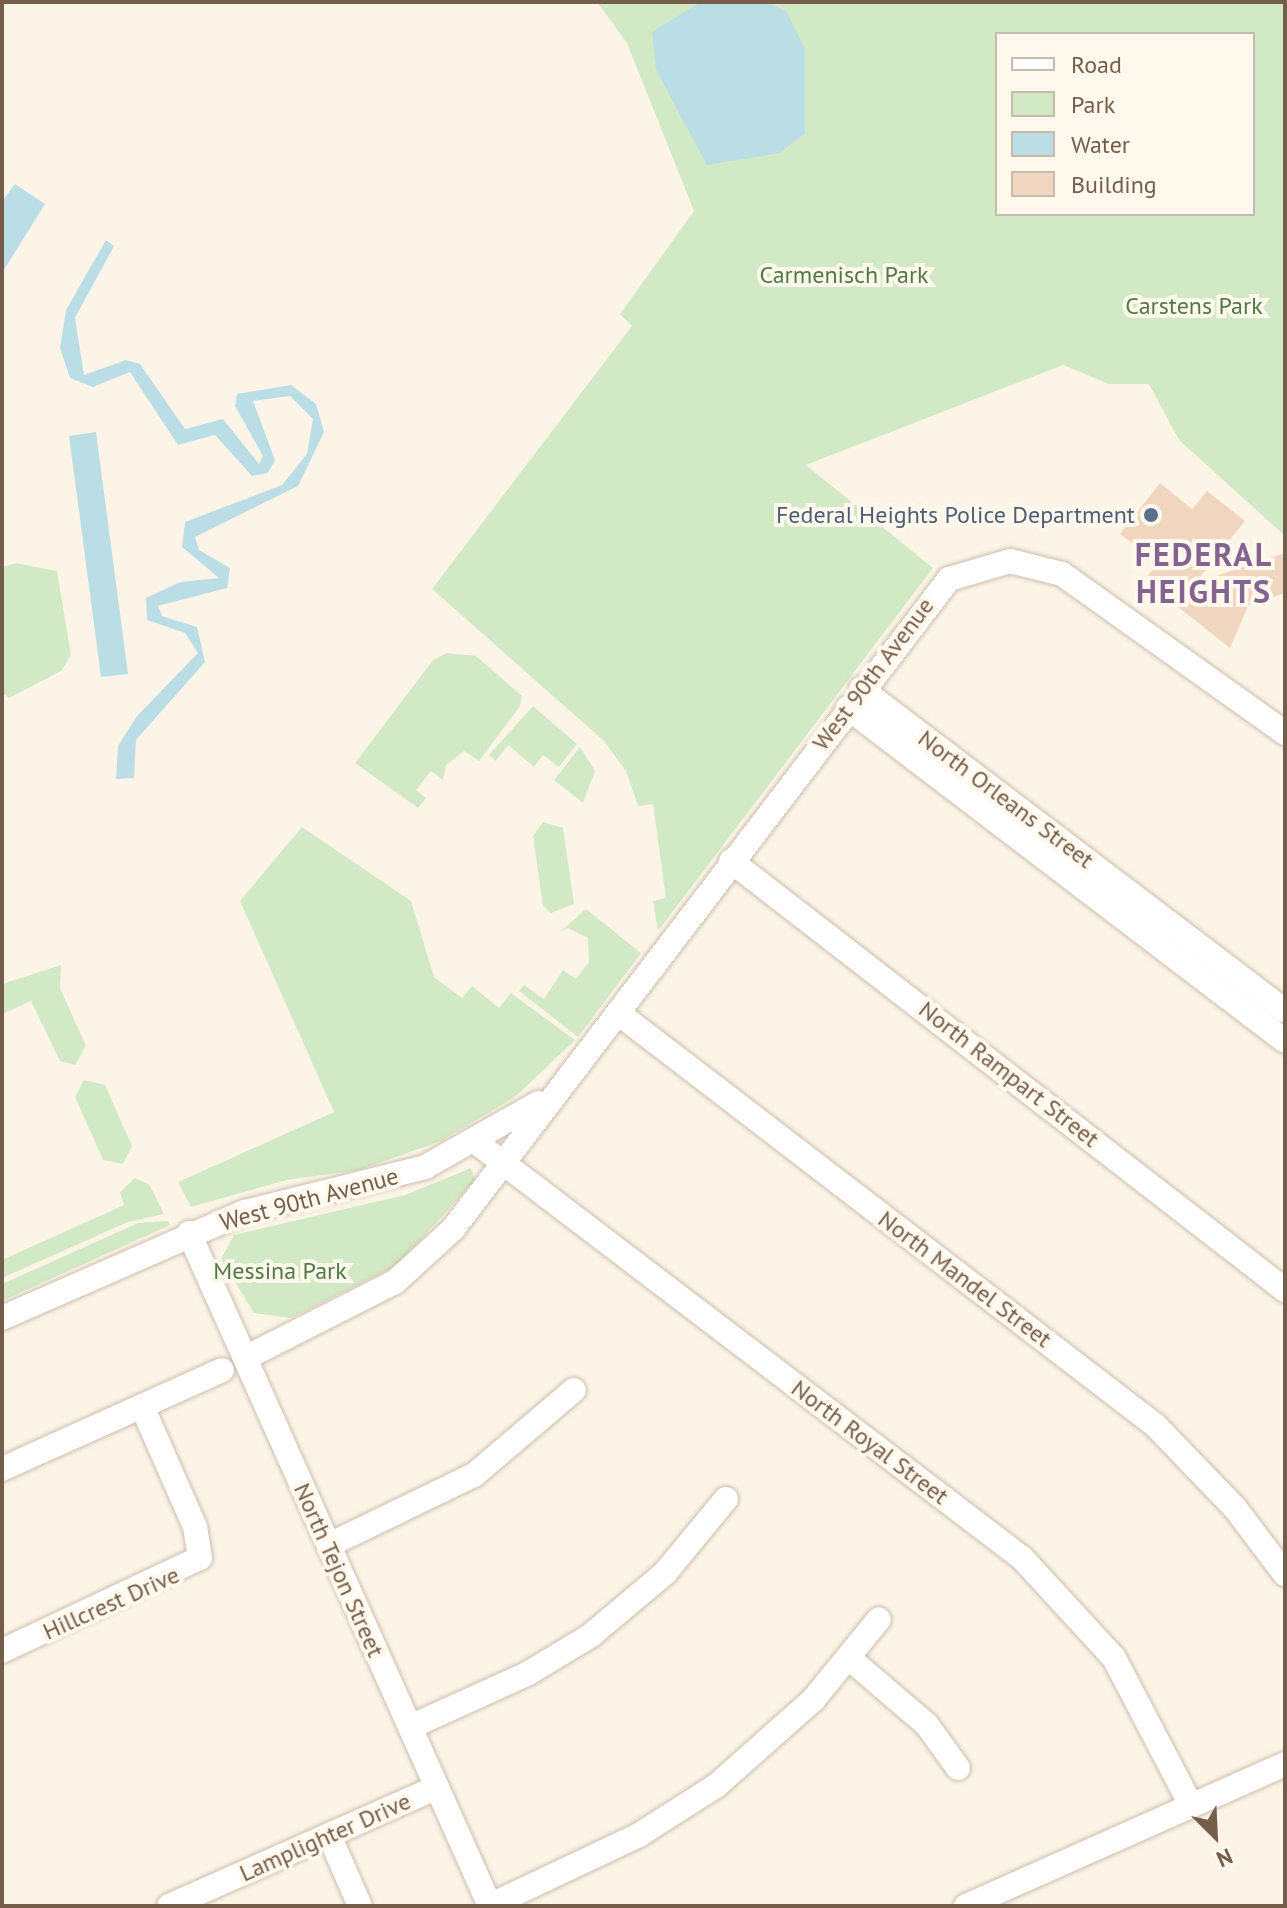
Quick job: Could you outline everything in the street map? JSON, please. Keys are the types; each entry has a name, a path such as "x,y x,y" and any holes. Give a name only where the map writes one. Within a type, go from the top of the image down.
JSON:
{"street":[{"name":"West 90th Avenue","path":"245,1358 395,1282 453,1229 854,699 949,579 992,562 1028,563 1080,585 1285,733"},
{"name":"North Orleans Street","path":"854,699 1143,918 1285,1041"},
{"name":"North Rampart Street","path":"731,861 1285,1290"},
{"name":"North Orleans Street","path":"1143,918 1285,1011"},
{"name":"North Mandel Street","path":"618,1013 1156,1426 1235,1508 1285,1574"},
{"name":"West 90th Avenue","path":"2,1318 189,1233 245,1212 393,1179 477,1143 561,1083"},
{"name":"North Royal Street","path":"477,1143 1022,1558 1114,1658 1191,1805"},
{"name":"North Tejon Street","path":"189,1233 490,1906"},
{"path":"2,1469 222,1370"},
{"path":"329,1545 474,1475 574,1390"},
{"name":"Hillcrest Drive","path":"2,1651 200,1558 195,1527 142,1406"},
{"path":"410,1727 527,1674 590,1636 665,1573 726,1499"},
{"path":"490,1906 639,1835 716,1786 783,1730 850,1659 879,1619"},
{"path":"850,1659 927,1725 958,1768"},
{"path":"966,1906 1285,1764"},
{"name":"Lamplighter Drive","path":"176,1905 437,1787"},
{"path":"329,1835 360,1906"}],"green space":[{"path":"597,2 1285,2 1285,536 1179,440 1149,384 1109,384 1063,365 806,465 933,568 658,931 653,901 666,898 653,804 638,806 626,771 604,741 432,589 632,326 620,314 694,211 627,43"},
{"path":"16,563 57,571 71,655 61,671 9,698 3,694 2,567"},
{"path":"447,653 476,656 522,696 520,706 479,761 464,751 446,765 443,780 431,771 416,790 426,798 418,808 355,763 433,660"},
{"path":"533,706 577,744 559,767 543,755 534,767 508,745 496,761 489,755"},
{"path":"580,747 595,771 583,803 554,780"},
{"path":"543,822 563,828 574,904 551,913 543,906 533,836"},
{"path":"302,827 411,901 434,977 462,998 472,986 499,1008 511,993 575,1040 515,1097 441,1141 359,1170 287,1180 191,1207 178,1182 334,1112 240,901"},
{"path":"586,909 641,953 578,1037 519,991 524,985 544,999 563,970 576,979 589,962 588,938 568,928 559,933"},
{"path":"61,965 60,988 86,1046 75,1065 60,1061 31,1001 2,1014 2,984"},
{"path":"84,1080 105,1085 132,1146 123,1164 103,1160 75,1097"},
{"name":"Messina Park","path":"471,1168 475,1180 398,1265 291,1318 254,1313 221,1259 234,1235 405,1195"},
{"path":"135,1178 149,1184 164,1214 128,1222 2,1278 2,1260 124,1205 120,1192"},
{"path":"168,1221 170,1225 2,1301 2,1284 138,1223"}],"water":[{"path":"701,2 766,2 786,11 805,49 805,133 780,153 707,165 656,70 652,32"},
{"path":"15,184 45,204 2,273 2,201"},
{"path":"106,240 114,246 75,318 84,375 126,360 140,364 185,429 223,419 259,464 263,456 235,406 237,394 291,385 316,404 324,432 298,486 195,537 199,550 230,568 227,588 158,606 162,616 197,627 205,662 136,740 134,778 116,779 118,746 137,716 198,653 185,633 147,620 146,598 180,582 219,578 182,547 185,522 282,485 307,454 313,419 290,396 253,401 275,460 268,473 252,476 215,435 178,445 130,372 93,387 70,378 60,348 66,310"},
{"path":"96,432 128,674 101,677 69,436"}],"building":[{"path":"1160,483 1192,509 1207,491 1245,521 1195,583 1285,553 1285,593 1248,606 1230,648 1144,580 1158,563 1120,534"}],"place":[{"name":"Federal Heights Police Department","path":"1151,515"}],"district":[{"name":"FEDERAL HEIGHTS","path":"1204,574"}],"park label":[{"name":"Carmenisch Park","path":"844,275"},
{"name":"Carstens Park","path":"1194,306"}]}
